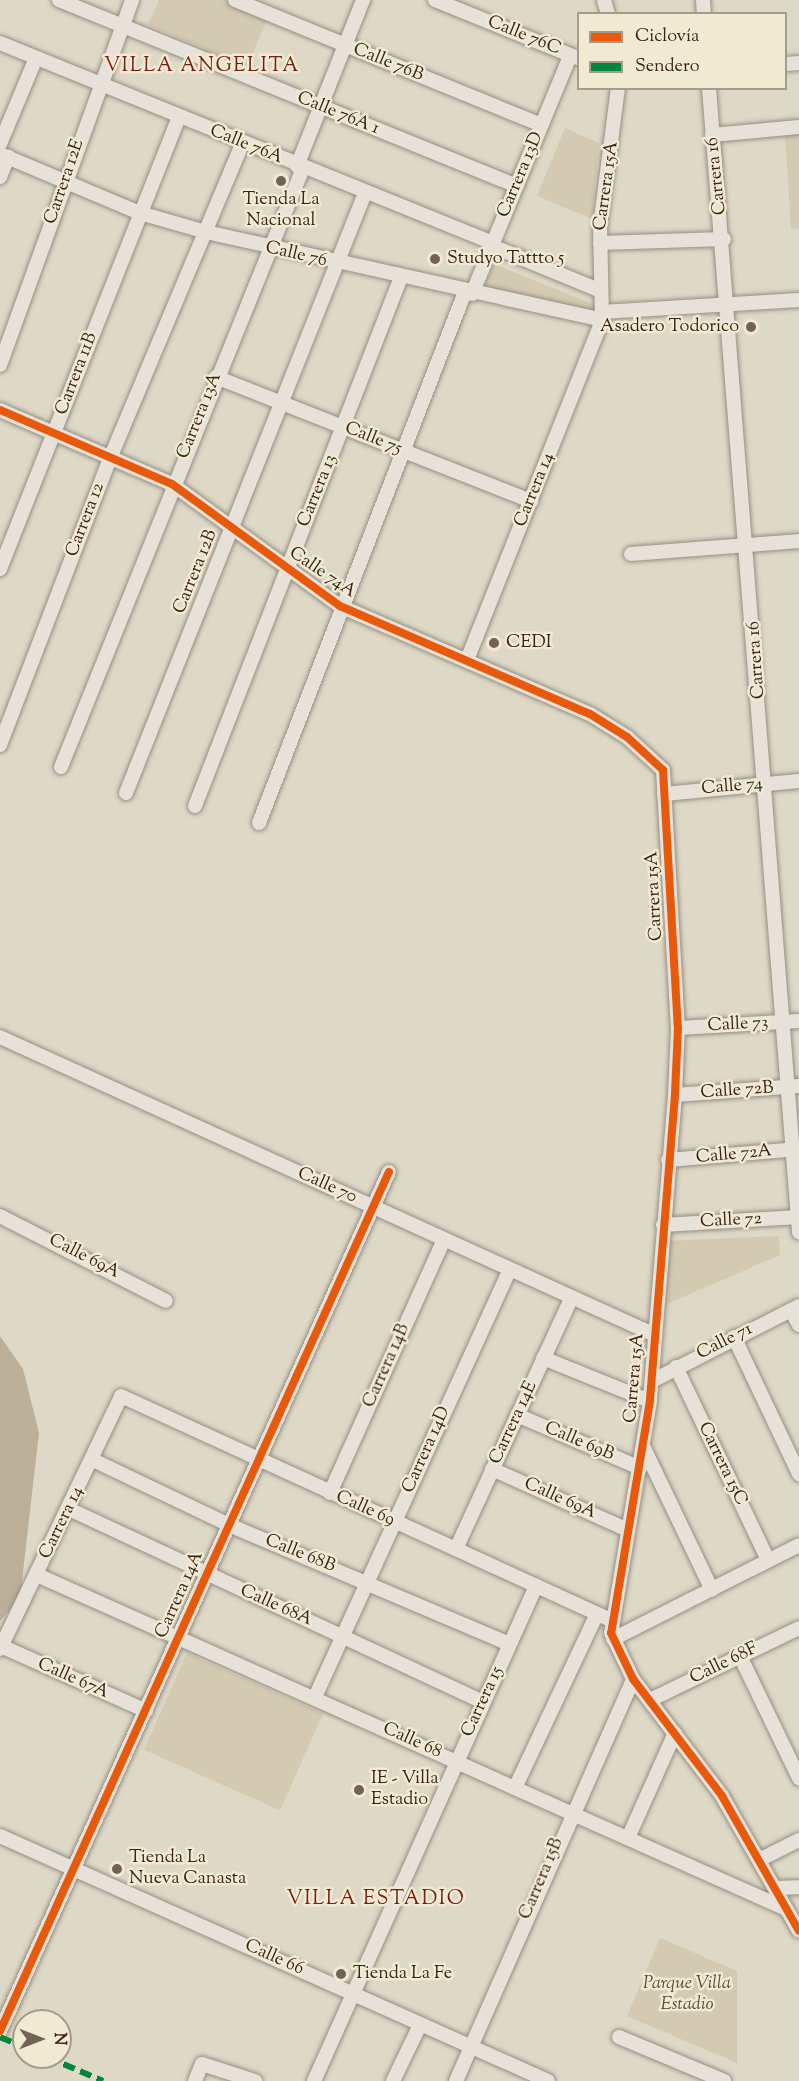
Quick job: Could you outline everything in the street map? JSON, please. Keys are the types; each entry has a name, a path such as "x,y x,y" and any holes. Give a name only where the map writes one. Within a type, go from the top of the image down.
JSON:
{"street":[{"name":"Calle 76A 1","path":"59,0 517,186"},
{"name":"Carrera 12E","path":"0,365 98,84 132,0"},
{"name":"Calle 76B","path":"235,0 542,125"},
{"name":"Carrera 13A","path":"61,767 172,484 269,249 300,167 319,106 363,0"},
{"name":"Calle 76C","path":"435,0 574,57"},
{"name":"Calle 76A","path":"0,42 601,291"},
{"name":"Carrera 13D","path":"469,293 574,57"},
{"path":"0,144 36,58"},
{"name":"Carrera 15A","path":"602,316 600,243 618,90"},
{"name":"Carrera 16","path":"709,90 724,239 767,784 792,1021 799,1232"},
{"name":"Carrera 11B","path":"0,569 179,117"},
{"path":"712,135 799,127"},
{"name":"Carrera 12","path":"0,745 111,456 242,144"},
{"path":"0,177 4,155"},
{"name":"Calle 76","path":"4,155 65,183 140,213 269,249 469,293 602,316 799,300"},
{"name":"Carrera 12B","path":"126,793 231,526 338,264 364,193"},
{"path":"600,243 724,239"},
{"name":"Carrera 13","path":"195,806 401,277"},
{"path":"260,823 340,606 469,293"},
{"name":"Carrera 14","path":"467,660 602,316"},
{"name":"Calle 75","path":"216,377 531,501"},
{"name":"Calle 74A","path":"0,410 172,484 340,606 590,714 634,743 663,770"},
{"path":"631,554 799,541"},
{"name":"Carrera 15A","path":"663,770 678,1028 675,1095 650,1401 644,1448 611,1620 613,1639 633,1679 722,1796 799,1931"},
{"name":"Calle 74","path":"664,794 799,781"},
{"name":"Calle 73","path":"678,1028 792,1021"},
{"name":"Calle 70","path":"0,1037 655,1335"},
{"name":"Calle 72B","path":"675,1095 795,1087"},
{"name":"Calle 72A","path":"668,1160 797,1149"},
{"name":"Carrera 14A","path":"0,2031 389,1172"},
{"name":"Calle 69A","path":"0,1216 166,1301"},
{"name":"Calle 72","path":"663,1225 799,1217"},
{"name":"Carrera 14B","path":"330,1493 444,1239"},
{"name":"Carrera 14D","path":"315,1697 341,1635 510,1269"},
{"name":"Carrera 14E","path":"456,1549 572,1297"},
{"path":"795,1308 799,1325"},
{"name":"Calle 71","path":"652,1381 795,1308"},
{"path":"734,1338 799,1474"},
{"path":"543,1358 650,1401"},
{"name":"Carrera 15C","path":"676,1367 768,1560"},
{"name":"Carrera 14","path":"1,1648 93,1460 121,1396"},
{"name":"Calle 69","path":"121,1396 611,1620"},
{"name":"Calle 69B","path":"517,1415 640,1468"},
{"path":"644,1448 712,1590"},
{"name":"Calle 68B","path":"93,1460 229,1525 509,1644"},
{"name":"Calle 69A","path":"492,1469 628,1530"},
{"name":"Calle 68A","path":"69,1509 483,1702"},
{"path":"613,1639 799,1545"},
{"name":"Calle 68","path":"37,1575 315,1697 570,1815 628,1838 786,1909"},
{"name":"Carrera 15","path":"314,2081 536,1586"},
{"path":"515,1788 597,1614"},
{"name":"Calle 68F","path":"650,1700 799,1628"},
{"name":"Calle 67A","path":"1,1648 146,1711"},
{"path":"740,1656 799,1778"},
{"name":"Carrera 15B","path":"456,2081 570,1815 633,1679"},
{"path":"628,1838 675,1733"},
{"name":"Calle 66","path":"0,1836 548,2081"},
{"path":"759,1860 799,1840"},
{"path":"775,1888 799,1887"},
{"path":"393,2081 420,2025"},
{"path":"619,2037 724,2081"},
{"path":"195,2081 202,2064 255,2081"}],"green space":[{"path":"159,0 227,0 268,17 247,67 148,25"},
{"path":"565,128 599,143 592,219 537,196"},
{"path":"799,131 799,228 791,229 785,133"},
{"path":"494,264 595,305 595,317 481,293"},
{"path":"779,1236 780,1255 662,1306 665,1241"},
{"path":"187,1653 323,1714 280,1810 144,1750"},
{"name":"Parque Villa Estadio","path":"660,1938 737,1971 737,2063 627,2016"}],"shaded area":[{"path":"0,1336 23,1369 39,1433 20,1598 0,1621"}],"marked path":[{"path":"0,2037 12,2042"},
{"path":"72,2068 103,2081"}],"cycle path":[{"path":"0,410 172,484 340,606 590,714 627,737 663,770 678,1028 675,1095 650,1401 611,1633 633,1679 722,1796 799,1931"},
{"path":"0,2031 389,1172"}],"place":[{"name":"Tienda La Nacional","path":"281,181"},
{"name":"Studyo Tattto 5","path":"435,259"},
{"name":"Asadero Todorico","path":"751,327"},
{"name":"CEDI","path":"494,643"},
{"name":"IE - Villa Estadio","path":"359,1790"},
{"name":"Tienda La Nueva Canasta","path":"117,1869"},
{"name":"Tienda La Fe","path":"341,1974"}],"district":[{"name":"VILLA ANGELITA","path":"202,66"},
{"name":"VILLA ESTADIO","path":"376,1899"}]}
